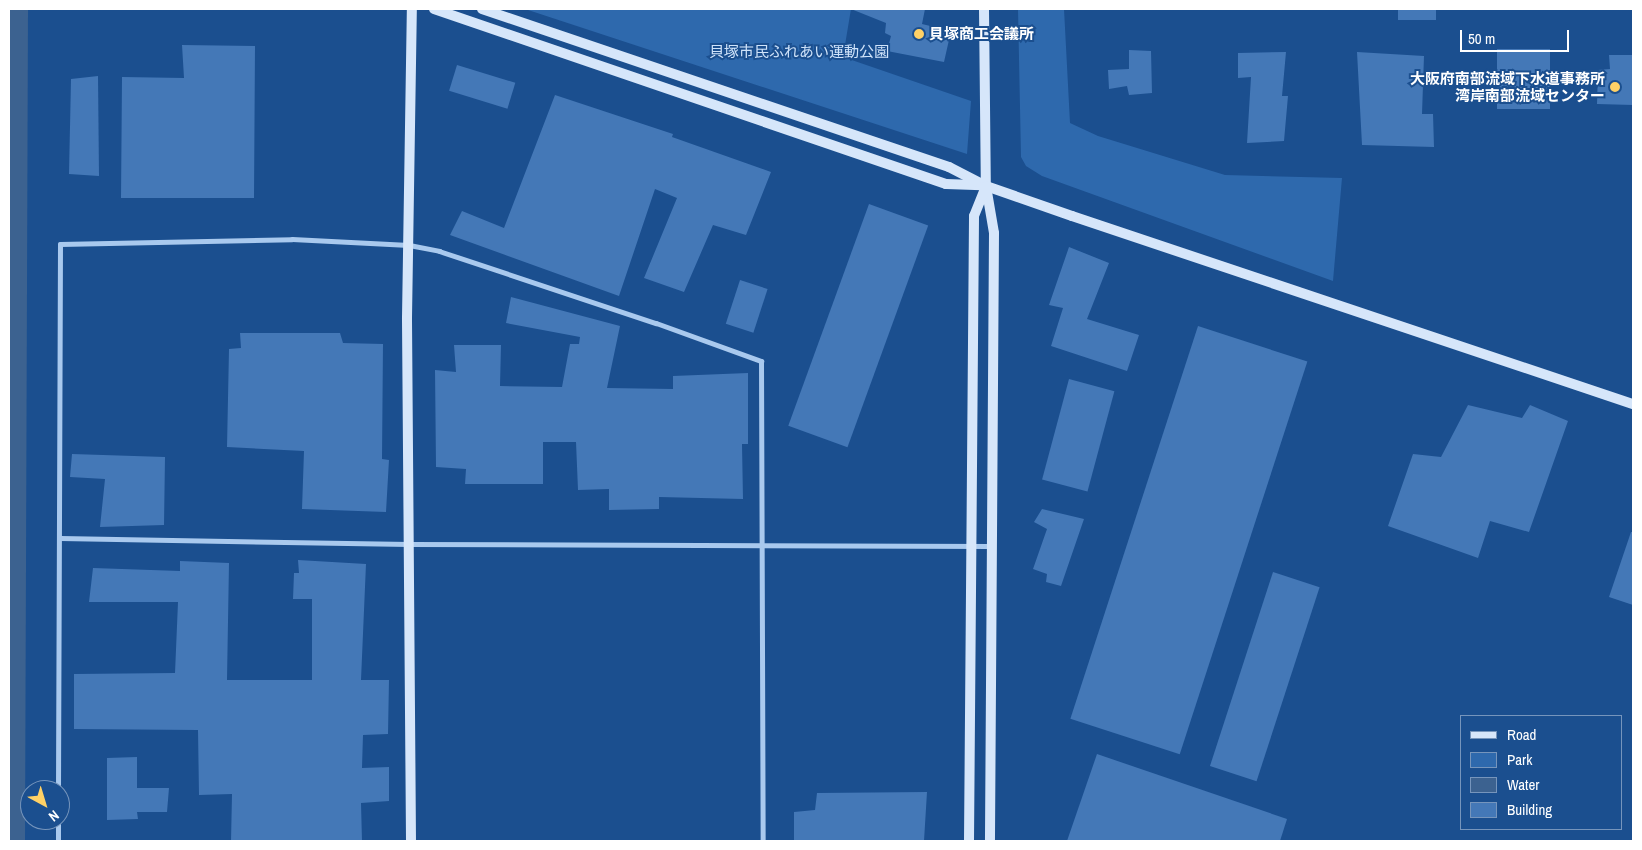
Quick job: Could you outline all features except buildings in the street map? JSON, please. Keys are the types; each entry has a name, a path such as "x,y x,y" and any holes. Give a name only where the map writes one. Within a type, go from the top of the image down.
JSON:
{"street":[{"path":"411,841 409,244 412,9"},
{"path":"434,9 946,184 986,186"},
{"path":"482,9 949,167 986,186 1633,404"},
{"path":"984,9 986,186 994,233 990,841"},
{"path":"969,841 974,216 986,186"},
{"path":"58,780 60,244 292,239 409,244 439,251 618,310 761,362 763,841"},
{"path":"60,538 409,544 991,546"}],"green space":[{"name":"貝塚市民ふれあい運動公園","path":"525,9 851,9 843,57 971,101 967,154"},
{"path":"1018,9 1064,9 1070,123 1098,136 1225,175 1342,178 1333,281 1042,176 1026,166 1021,157"}],"water":[{"path":"9,9 28,9 25,780 20,780 20,830 25,830 25,841 9,841"}],"place":[{"name":"貝塚商工会議所","path":"919,34"},
{"name":"大阪府南部流域下水道事務所 湾岸南部流域センター","path":"1615,87"}]}
